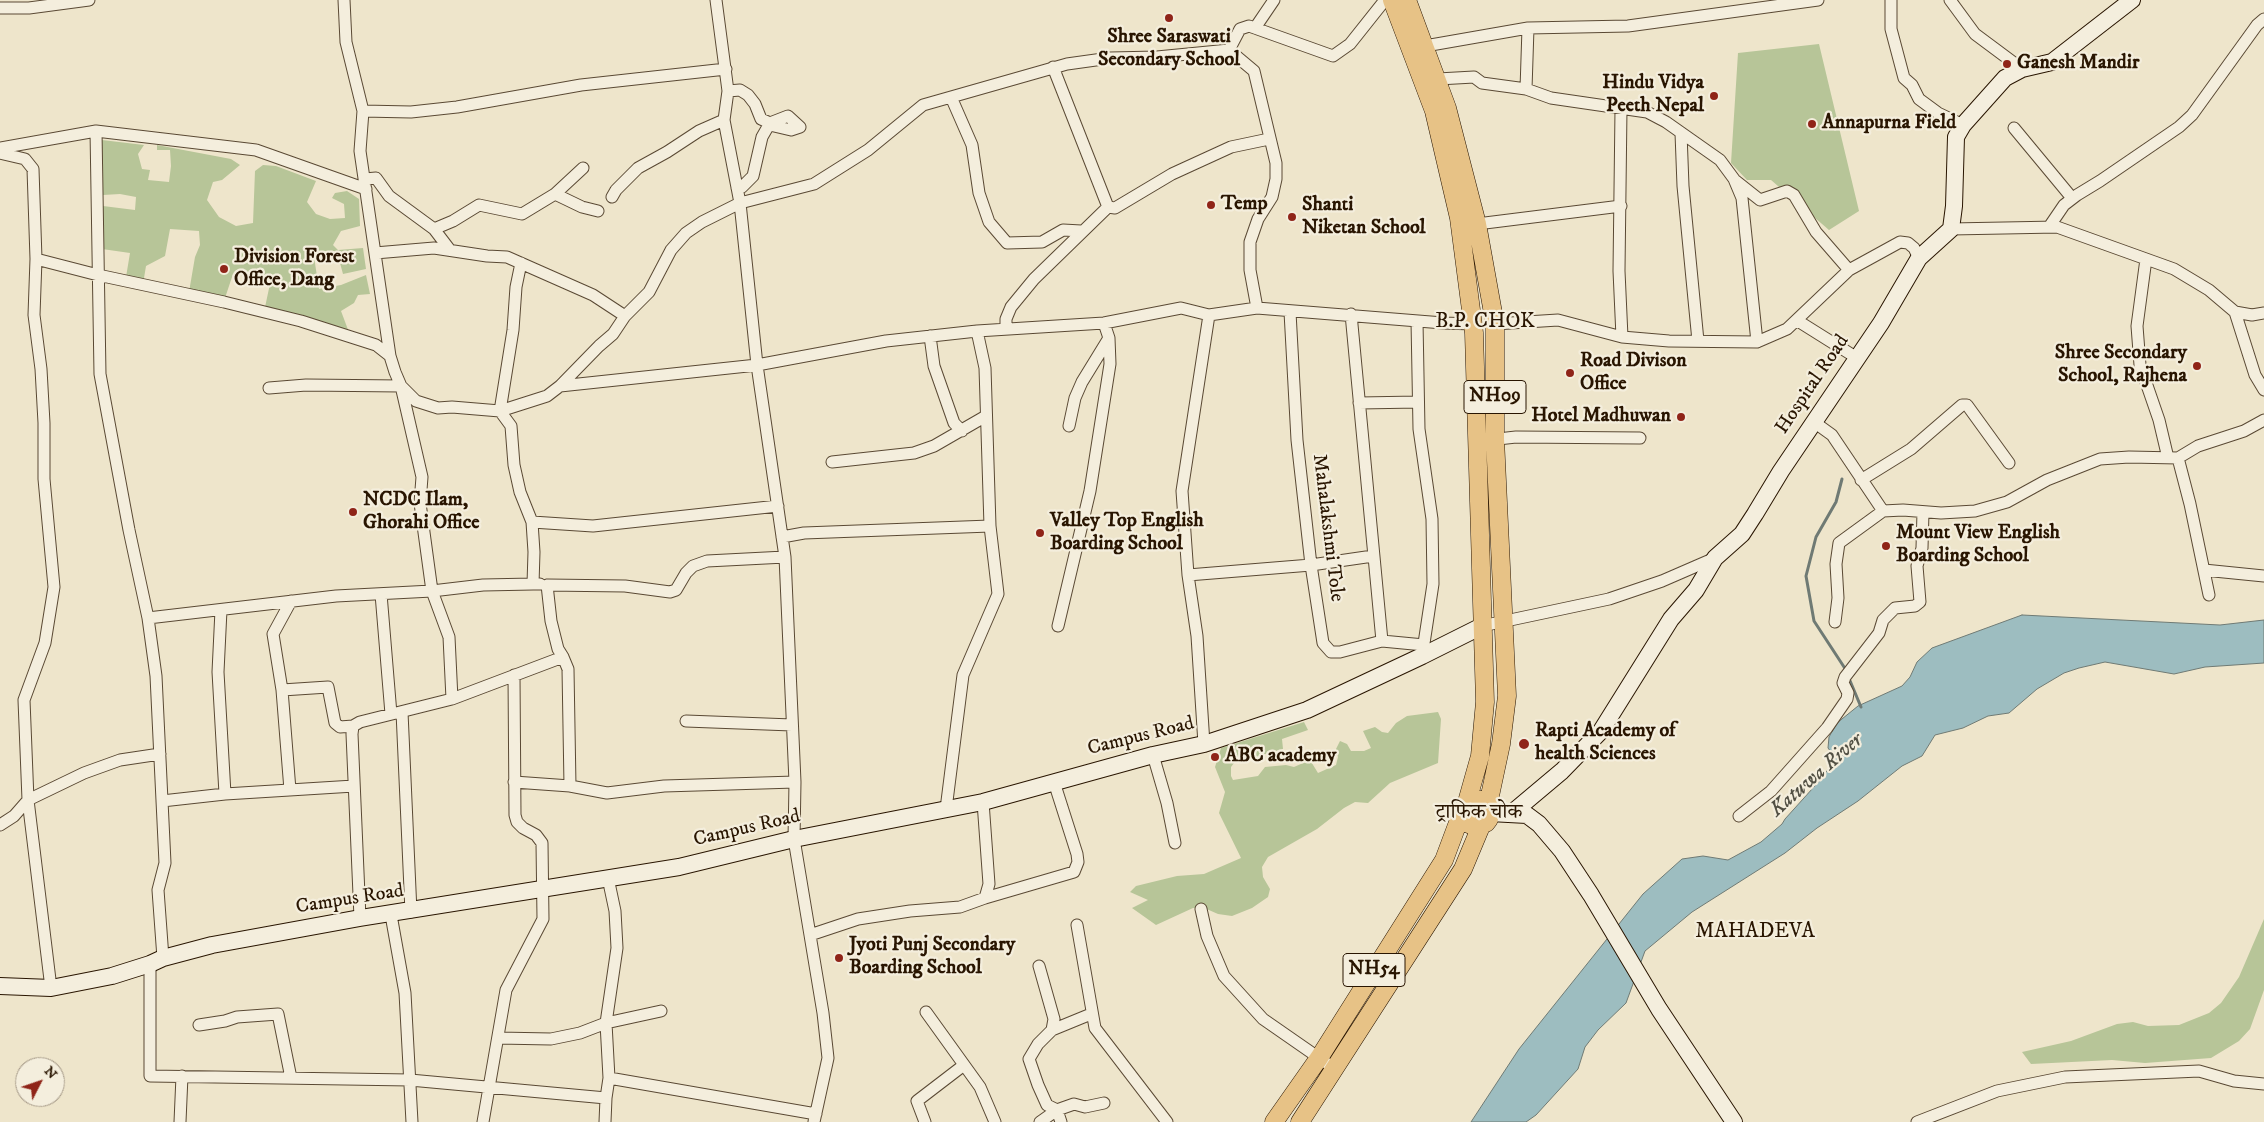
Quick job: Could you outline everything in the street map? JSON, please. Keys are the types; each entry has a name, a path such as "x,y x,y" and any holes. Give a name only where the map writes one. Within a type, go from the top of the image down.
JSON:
{"main road":[{"name":"NH09","path":"1392,0 1434,111 1459,218 1487,440 1503,622 1507,696 1486,815"},
{"name":"NH09","path":"1407,0 1448,108 1477,224 1495,323 1487,440 1482,626 1485,702 1480,756 1464,807"},
{"path":"1473,324 1495,323"},
{"path":"1471,800 1481,800 1486,815 1476,827 1466,823 1464,807 1471,800"},
{"name":"NH54","path":"1274,1122 1319,1058 1444,860 1464,807"},
{"name":"NH54","path":"1300,1122 1463,869 1486,815"}],"street":[{"path":"0,8 89,0"},
{"path":"344,0 346,42 364,111 360,151 390,356 401,386 422,477 420,503 432,591 449,637 452,699"},
{"path":"608,1078 815,1118 828,1058 823,1013 794,839 794,782 785,557 757,365 740,204 724,120 728,91 716,0"},
{"path":"1255,28 1274,0"},
{"path":"1229,50 1240,29 1249,26 1333,56 1350,44 1385,0"},
{"path":"1425,46 1528,28 1628,26 1818,0"},
{"path":"1891,0 1891,29 1904,78 1912,86 1919,99 1938,113 1963,125"},
{"path":"1950,0 1975,34 2022,69"},
{"path":"2132,0 2052,62 2022,69 2005,78 1963,125 1956,137 1954,206 1951,230 2053,227 2174,269 2202,286 2235,312 2252,315 2264,313"},
{"path":"2053,227 2060,210 2074,197 2179,127 2192,116 2257,25 2264,19"},
{"path":"1526,89 1528,28"},
{"path":"269,388 306,385 401,386 416,401 438,408 452,406 500,411 547,396 560,386 613,334 625,316 649,292 671,250 686,233 702,222 740,204 814,184 868,150 923,105 1053,67 1110,58 1157,57 1229,50 1254,71 1276,163 1276,179 1272,197 1258,219 1250,242 1250,270 1257,308"},
{"path":"1053,67 1108,207"},
{"path":"364,111 411,112 457,107 582,85 726,70"},
{"path":"1438,80 1474,77 1482,83 1526,89 1551,98 1647,112 1720,160 1734,180 1742,198 1757,342"},
{"path":"728,91 740,90 748,95 755,104 761,119 770,123 762,137 753,176 742,187 737,188"},
{"path":"951,97 972,145 979,193 989,222 1007,243 1042,242 1063,230 1081,230"},
{"path":"1621,109 1619,271 1622,337"},
{"path":"612,197 616,190 638,168 699,131 724,120"},
{"path":"2014,128 2074,197"},
{"path":"96,131 100,374 129,530 148,618 156,676 165,863 158,890 157,961 150,1076 410,1080 606,1098"},
{"path":"0,148 96,131 256,150 366,184 376,178 389,196 434,229 450,250"},
{"path":"1681,133 1683,186 1698,340"},
{"path":"1006,329 1006,318 1011,307 1034,279 1081,230 1108,207 1115,208 1172,174 1231,147 1269,139"},
{"path":"0,153 25,159 33,169 36,259 34,315 40,368 44,423 44,479 54,587 45,643 24,700 28,800 51,988"},
{"path":"434,229 453,221 479,205 522,214 555,194 583,168"},
{"path":"1734,180 1760,200 1787,191 1794,195 1816,232 1849,270"},
{"path":"555,194 582,207 598,211"},
{"path":"1477,224 1621,206"},
{"name":"Hospital Road","path":"1512,813 1562,771 1597,736 1671,619 1696,590 1715,558 1742,534 1881,323 1919,258 1951,230"},
{"path":"1495,323 1558,320 1622,337 1757,342 1788,329 1849,270 1900,242 1908,243 1914,248 1919,258"},
{"path":"375,253 434,248 487,256 508,257 593,295 625,316"},
{"path":"36,259 301,321 376,344 390,356"},
{"path":"2146,259 2137,326 2140,366 2190,504 2209,595"},
{"path":"521,263 516,287 513,330 500,411 511,426 514,465 520,492 532,522 534,552 533,584"},
{"path":"560,386 757,365 886,341 977,331 1104,323 1181,308 1210,315 1257,308 1290,312 1351,314 1417,321 1473,324"},
{"name":"Mahalakshmi Tole","path":"1290,312 1297,440 1311,565 1324,642 1331,652 1340,652 1382,641 1423,651"},
{"path":"2235,312 2255,375 2264,390"},
{"path":"1351,314 1382,641"},
{"path":"1204,744 1198,636 1188,575 1182,491 1210,315"},
{"path":"1417,321 1419,429 1432,520 1434,584 1423,651"},
{"path":"1798,321 1857,358"},
{"path":"1058,626 1090,491 1110,364 1109,338 1104,323"},
{"path":"946,809 963,676 998,594 990,526 985,368 977,331"},
{"path":"930,336 934,366 954,423 962,431"},
{"path":"1069,426 1075,398 1082,382 1109,338"},
{"path":"1359,403 1418,402"},
{"path":"1861,480 1912,449 1962,405 1967,405 2009,463"},
{"path":"832,462 914,452 934,446 986,416"},
{"path":"1835,622 1838,598 1836,564 1839,543 1883,511 1941,513 1976,511 2007,502 2047,480 2100,459 2129,457 2173,458 2198,446 2244,431 2264,420"},
{"path":"1814,422 1832,435 1883,511"},
{"path":"1487,440 1640,438"},
{"path":"532,522 593,526 778,506"},
{"path":"1738,816 1770,791 1827,728 1847,699 1848,693 1843,683 1845,677 1879,633 1883,620 1895,608 1915,606 1920,602 1917,566 1922,548 1923,512"},
{"path":"782,537 804,533 990,526"},
{"path":"1188,575 1311,565 1373,556"},
{"path":"148,618 336,596 432,591 483,585 625,586 670,592 676,590 686,573 693,566 707,562 785,557"},
{"path":"1482,626 1609,599 1662,581 1715,558"},
{"path":"2204,570 2264,576"},
{"path":"547,585 551,621 568,669 570,786"},
{"path":"381,594 397,713 411,912"},
{"path":"290,790 282,690 273,634 291,601"},
{"path":"221,610 218,672 225,794"},
{"name":"Campus Road","path":"0,986 51,988 112,976 212,945 360,918 411,912 679,867 794,839 983,802 1153,755 1204,744 1306,710 1423,651 1482,626"},
{"path":"282,690 328,687 334,723 340,727 354,726 360,722 452,699 563,657"},
{"path":"483,1122 506,990 543,919 542,843 536,835 523,828 517,822 514,782 514,675"},
{"path":"686,721 792,725"},
{"path":"354,726 352,734 360,918"},
{"path":"0,825 14,816 28,800 84,773 120,760 160,754"},
{"path":"1153,755 1168,803 1175,843"},
{"path":"514,782 570,786 607,793 664,786 794,782"},
{"path":"810,935 858,920 910,911 960,907 1074,872 1078,862 1077,854 1054,782"},
{"path":"162,801 225,794 354,786"},
{"path":"983,802 989,884 986,898"},
{"path":"1486,815 1512,813 1527,815 1539,824 1562,851 1591,895 1659,1010 1734,1122"},
{"path":"605,1122 608,1078 606,1023 617,948 615,911 608,878"},
{"path":"1201,909 1207,936 1224,976 1263,1020 1335,1068"},
{"path":"391,915 405,993 412,1122"},
{"path":"1077,925 1091,1014 1095,1028 1167,1122"},
{"path":"1039,966 1052,1007 1054,1019 1052,1030"},
{"path":"498,1038 551,1039 580,1034 606,1023 661,1011"},
{"path":"926,1012 980,1087 995,1122"},
{"path":"198,1025 225,1021 237,1017 278,1014 291,1078"},
{"path":"1061,1122 1057,1110 1048,1105 1038,1085 1030,1059 1038,1044 1052,1030 1091,1014"},
{"path":"925,1122 917,1101 964,1065"},
{"path":"1917,1122 1997,1092 2065,1077 2199,1071 2234,1081 2264,1084"},
{"path":"180,1122 182,1076"},
{"path":"1040,1122 1057,1110 1074,1104 1085,1107 1104,1102"}],"green space":[{"path":"1819,44 1859,211 1829,230 1771,180 1747,180 1731,163 1738,53"},
{"path":"102,140 144,145 138,154 142,169 150,170 148,180 169,182 170,150 157,150 157,145 231,159 240,165 222,180 213,182 207,200 219,217 236,226 253,223 255,171 263,165 276,166 316,181 307,202 316,214 330,219 345,218 344,204 332,198 335,193 347,191 359,199 360,226 341,231 333,245 338,250 363,248 366,269 343,274 337,252 319,251 314,257 319,289 341,285 366,275 370,294 358,295 354,303 341,311 350,335 264,312 271,279 233,274 224,301 189,292 195,257 200,245 199,231 170,229 165,256 146,266 143,284 126,277 130,253 102,249 103,206 135,210 136,197 120,194 103,195"},
{"path":"1438,712 1441,719 1438,763 1390,783 1368,803 1355,802 1344,808 1317,829 1268,857 1262,867 1263,877 1270,889 1268,897 1252,908 1232,916 1218,914 1202,907 1193,908 1156,925 1132,908 1148,900 1130,892 1136,886 1177,876 1204,874 1241,858 1219,813 1225,792 1215,767 1221,748 1304,722 1308,730 1282,739 1283,749 1234,763 1231,767 1231,776 1233,780 1258,776 1265,767 1286,765 1294,767 1310,760 1318,773 1336,765 1338,757 1336,749 1340,741 1347,744 1351,751 1364,751 1371,748 1363,731 1375,727 1382,732 1388,733 1396,723 1407,716"},
{"path":"2264,919 2264,990 2250,1029 2239,1041 2211,1058 2145,1063 2112,1060 2031,1064 2022,1052 2071,1041 2117,1024 2133,1022 2148,1026 2179,1025 2209,1013 2221,1003 2239,977"}],"water":[{"path":"2022,615 2220,625 2264,620 2264,663 2205,667 2174,674 2105,662 2064,673 2037,689 2009,713 1988,716 1963,728 1935,735 1922,756 1902,766 1858,801 1817,828 1785,853 1692,912 1645,951 1626,1003 1598,1030 1585,1047 1578,1069 1536,1115 1526,1122 1471,1122 1519,1049 1643,894 1682,859 1703,856 1728,860 1761,842 1782,824 1822,778 1833,762 1834,756 1828,748 1829,737 1837,723 1858,706 1902,686 1910,677 1917,662 1932,648"}],"waterway":[{"path":"1842,479 1836,502 1816,537 1806,576 1814,621 1846,670"},
{"path":"1848,676 1861,707"}],"place":[{"name":"Shree Saraswati Secondary School","path":"1169,18"},
{"name":"Ganesh Mandir","path":"2007,64"},
{"name":"Hindu Vidya Peeth Nepal","path":"1714,96"},
{"name":"Annapurna Field","path":"1812,124"},
{"name":"Temp","path":"1211,205"},
{"name":"Shanti Niketan School","path":"1292,217"},
{"name":"Division Forest Office, Dang","path":"224,269"},
{"name":"Shree Secondary School, Rajhena","path":"2197,366"},
{"name":"Road Divison Office","path":"1570,373"},
{"name":"Hotel Madhuwan","path":"1681,417"},
{"name":"NCDC Ilam, Ghorahi Office","path":"353,512"},
{"name":"Valley Top English Boarding School","path":"1040,533"},
{"name":"Mount View English Boarding School","path":"1886,546"},
{"name":"Rapti Academy of health Sciences","path":"1524,744"},
{"name":"ABC academy","path":"1215,757"},
{"name":"Jyoti Punj Secondary Boarding School","path":"839,958"}],"district":[{"name":"B.P. CHOK","path":"1485,323"},
{"name":"ट्राफिक चोक","path":"1479,814"},
{"name":"MAHADEVA","path":"1755,933"}],"water label":[{"name":"Katuwa River","path":"1817,776"}]}
